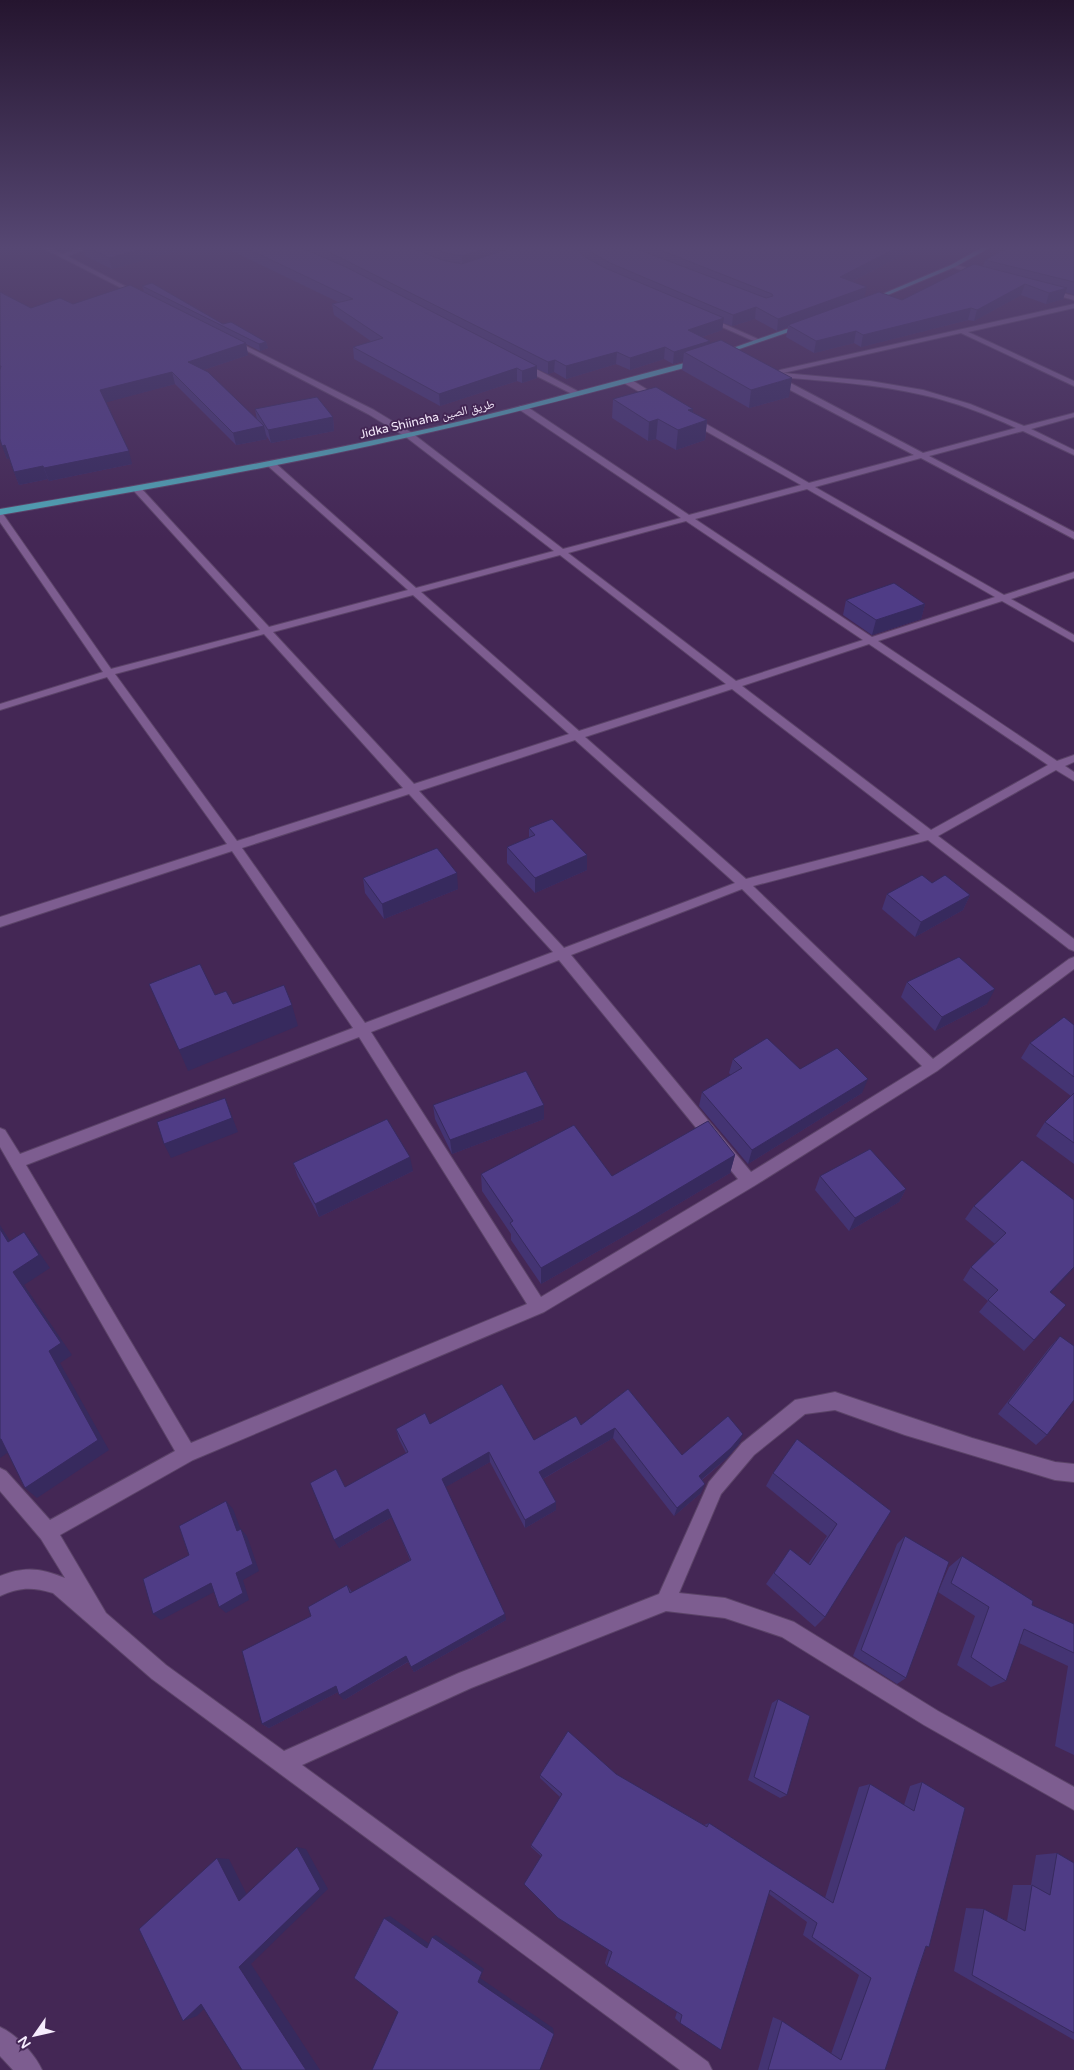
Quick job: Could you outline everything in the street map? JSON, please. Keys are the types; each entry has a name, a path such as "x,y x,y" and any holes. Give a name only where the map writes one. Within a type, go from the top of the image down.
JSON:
{"main road":[{"path":"714,356 747,345"},
{"name":"Jidka Shiinaha طريق الصين","path":"0,512 271,464 409,435 579,394 705,359"}],"street":[{"path":"239,345 371,412 409,435 1074,946"},
{"path":"768,375 901,345"},
{"path":"990,345 1074,384"},
{"path":"723,353 732,357"},
{"path":"512,360 579,394"},
{"path":"768,375 900,388 948,398 1025,428 1074,453"},
{"path":"768,375 1074,536"},
{"path":"627,381 670,406"},
{"path":"523,408 686,519 1074,777"},
{"path":"0,707 109,673 1074,415"},
{"path":"687,416 1074,639"},
{"path":"271,464 744,884 932,1068"},
{"path":"138,489 562,954 749,1180"},
{"path":"0,516 362,1030 538,1307"},
{"path":"2,917 413,789 1074,575"},
{"path":"17,1162 744,884 930,835 1056,765 1074,758"},
{"path":"48,1532 188,1454 538,1307 932,1068 1074,962"},
{"path":"0,1134 188,1454"},
{"path":"666,1601 715,1488 748,1449 801,1406 835,1401 972,1447 1055,1471 1074,1473"},
{"path":"0,1477 48,1532 103,1624"},
{"path":"0,1586 12,1581 34,1578 58,1584 159,1672 700,2070"},
{"path":"282,1762 466,1680 666,1601 725,1608 787,1629 931,1718 1074,1799"},
{"path":"0,2039 30,2070"}],"building":[{"path":"0,345 241,345 188,362 208,372 264,426 233,433 172,372 100,390 129,451 14,472 5,445 2,446 0,439"},
{"path":"361,345 496,345 537,366 522,371 517,368 439,394 353,347"},
{"path":"513,345 698,345 674,352 665,347 630,358 617,352 566,366 555,360 548,362"},
{"path":"707,345 730,345 792,378 751,390 684,352"},
{"path":"656,387 693,409 688,410 707,420 678,430 658,419 649,422 613,399"},
{"path":"317,397 333,417 268,430 255,409"},
{"path":"894,583 925,604 876,620 846,600"},
{"path":"552,819 587,855 535,878 507,847 535,835 529,828"},
{"path":"437,848 457,873 382,904 363,878"},
{"path":"922,875 932,883 945,875 970,895 921,922 887,894"},
{"path":"959,957 995,989 942,1017 907,982"},
{"path":"200,964 215,995 226,991 233,1004 284,985 292,1005 179,1050 149,984"},
{"path":"1064,1017 1074,1025 1074,1077 1030,1043"},
{"path":"767,1038 800,1069 837,1048 868,1079 752,1150 702,1092 742,1068 733,1059"},
{"path":"526,1071 544,1105 450,1140 433,1105"},
{"path":"1074,1093 1074,1143 1045,1122"},
{"path":"225,1098 232,1118 164,1144 157,1122"},
{"path":"387,1119 410,1157 315,1204 293,1163"},
{"path":"708,1121 735,1155 541,1268 510,1223 513,1221 481,1174 574,1125 612,1176"},
{"path":"870,1149 906,1189 855,1218 820,1176"},
{"path":"1022,1160 1074,1200 1074,1267 1050,1292 1066,1305 1034,1340 988,1300 998,1290 971,1267 1006,1233 974,1206"},
{"path":"0,1229 8,1242 24,1232 39,1255 13,1272 61,1343 49,1351 98,1440 25,1488 0,1439"},
{"path":"1060,1336 1074,1346 1074,1400 1047,1435 1008,1403"},
{"path":"502,1384 534,1440 576,1416 581,1425 628,1389 682,1455 728,1416 743,1434 731,1448 699,1476 705,1484 677,1508 615,1428 539,1472 556,1502 525,1520 489,1452 442,1479 505,1614 411,1667 406,1656 339,1695 336,1686 262,1724 242,1651 311,1616 308,1607 347,1585 350,1593 411,1560 388,1509 334,1540 310,1483 336,1469 345,1487 408,1452 396,1429 425,1413 430,1424"},
{"path":"797,1439 891,1511 825,1617 774,1573 790,1549 810,1565 837,1524 773,1473"},
{"path":"226,1501 237,1531 241,1529 253,1564 236,1573 243,1593 219,1607 211,1583 153,1614 143,1579 189,1555 179,1526"},
{"path":"905,1536 949,1562 906,1678 861,1650"},
{"path":"962,1556 1033,1601 1032,1605 1074,1624 1074,1653 1024,1629 1006,1681 971,1657 989,1607 951,1583"},
{"path":"778,1699 810,1716 787,1795 754,1777"},
{"path":"568,1731 616,1774 707,1827 709,1823 833,1903 870,1784 914,1811 922,1782 965,1808 929,1947 926,1946 885,2070 768,2070 782,2021 841,2060 871,1978 812,1937 817,1923 770,1890 721,2050 680,2023 682,2015 607,1966 612,1952 558,1918 524,1884 542,1855 531,1845 562,1794 540,1775"},
{"path":"297,1847 320,1889 239,1967 306,2070 242,2070 201,2004 183,2021 139,1929 217,1858 239,1901"},
{"path":"1057,1853 1074,1863 1074,2033 972,1975 984,1909 1025,1931 1032,1885 1050,1895"},
{"path":"384,1918 427,1948 432,1937 482,1972 478,1982 554,2034 540,2070 372,2070 398,2012 354,1978"}]}
